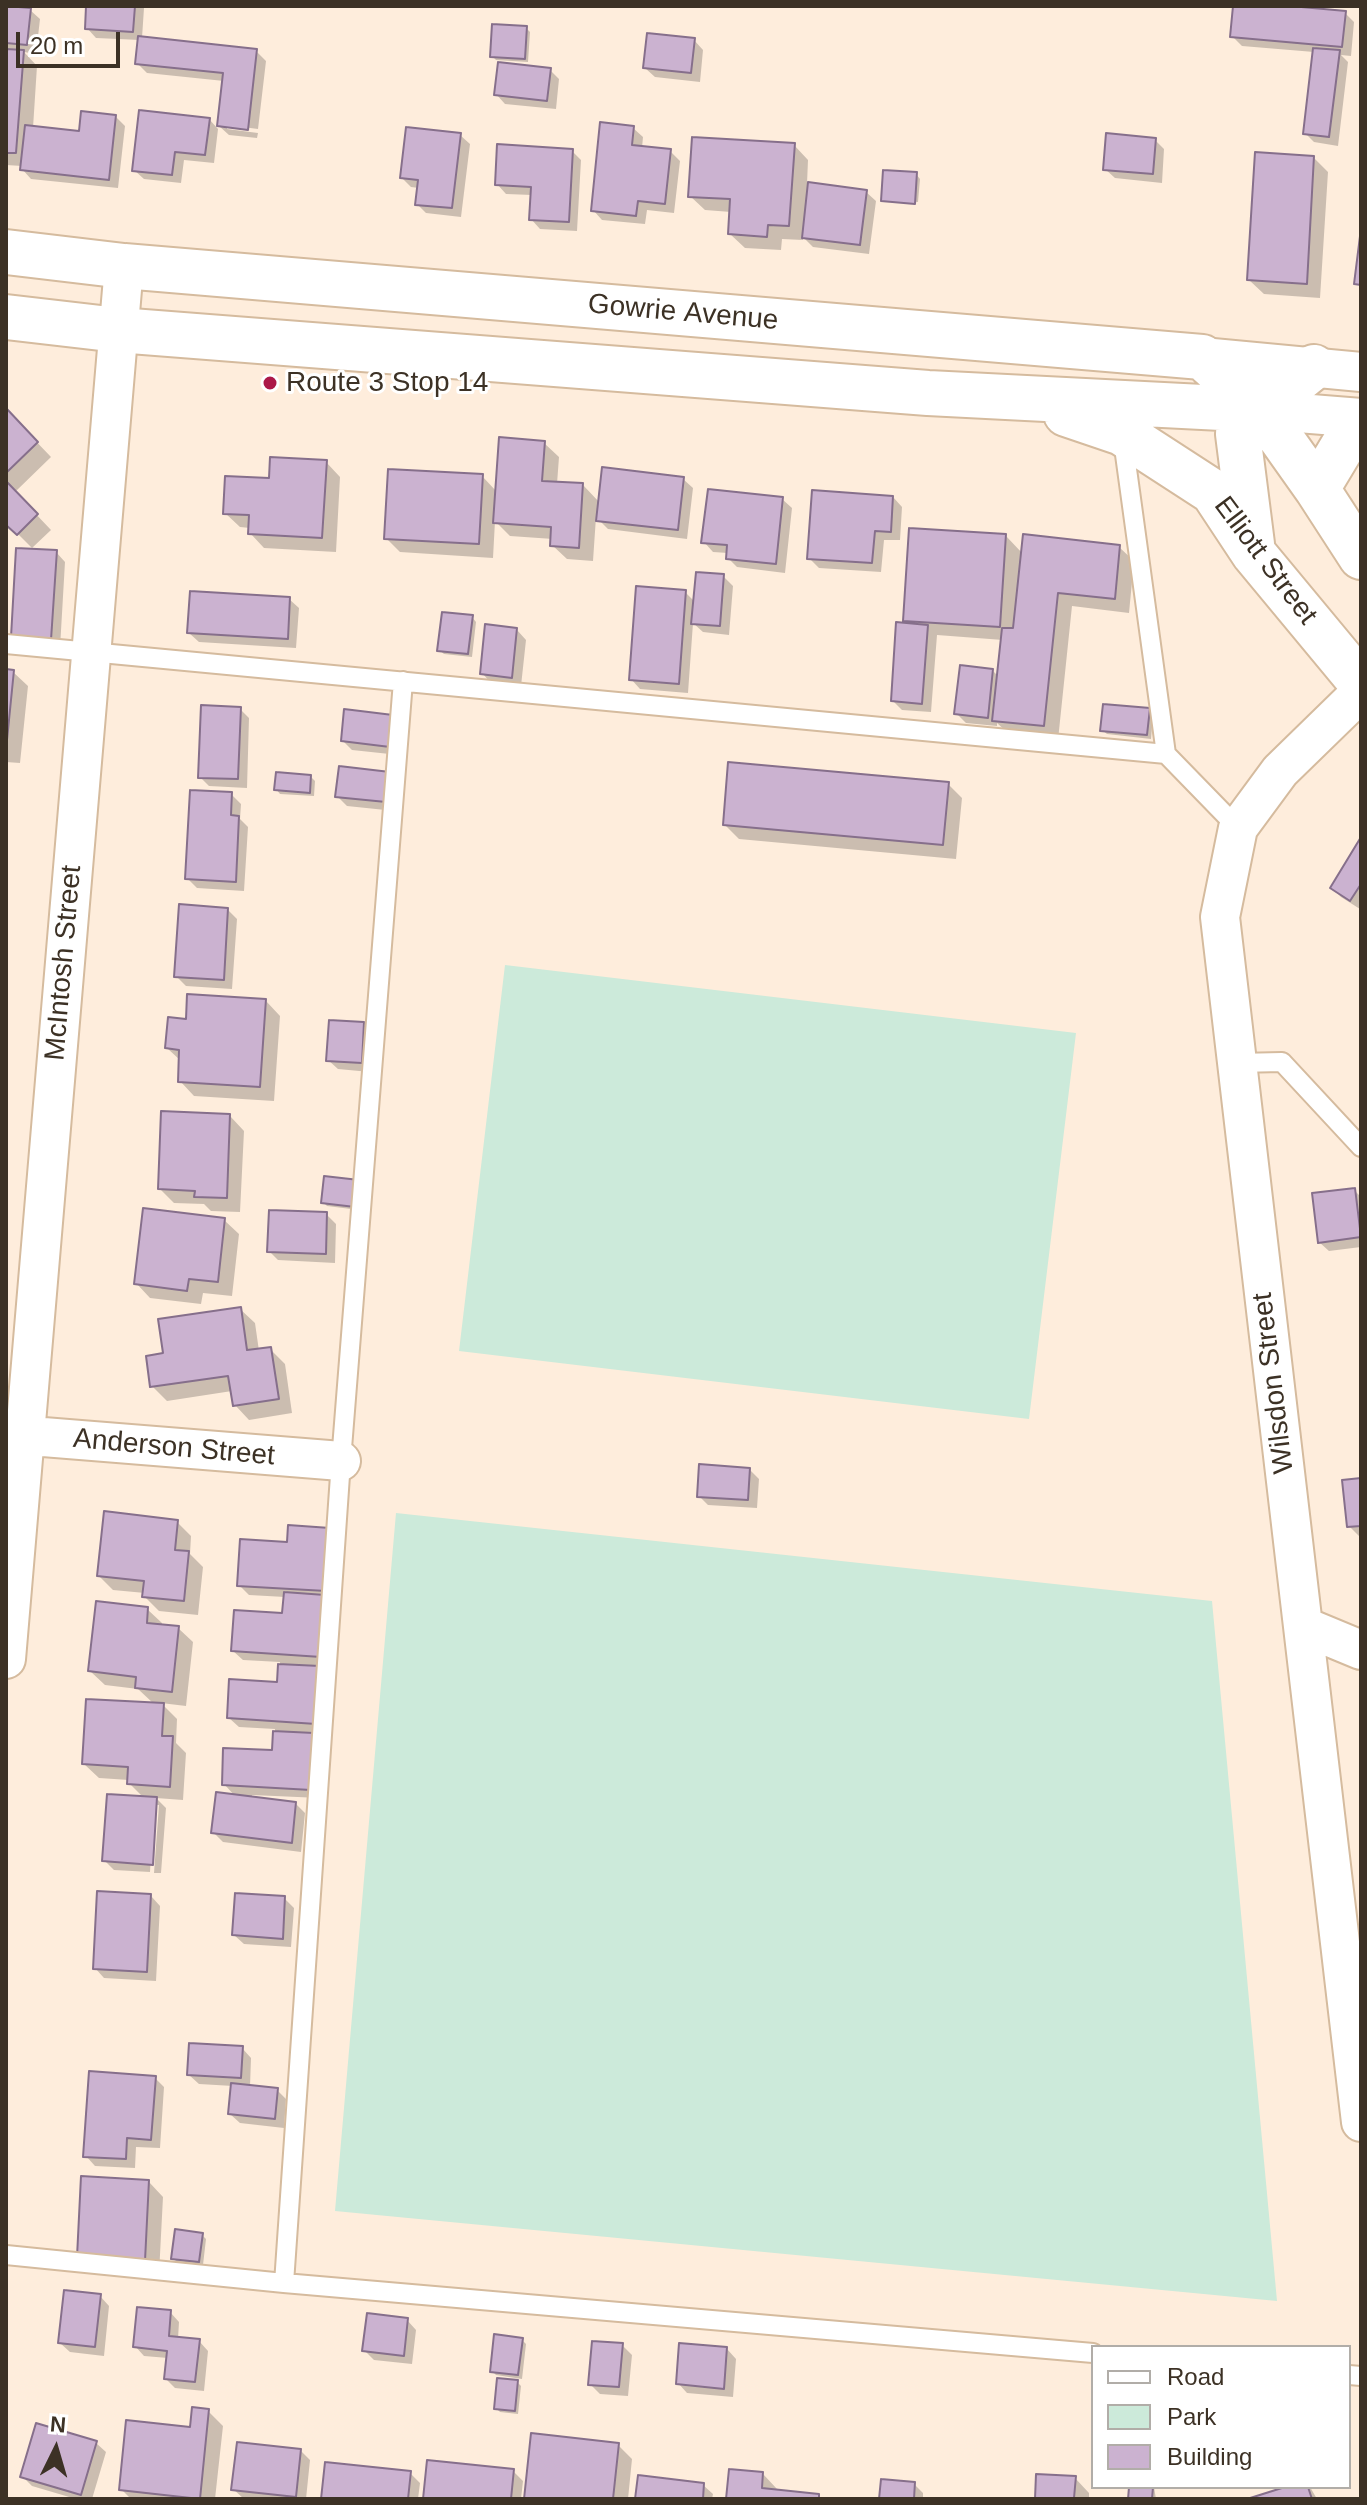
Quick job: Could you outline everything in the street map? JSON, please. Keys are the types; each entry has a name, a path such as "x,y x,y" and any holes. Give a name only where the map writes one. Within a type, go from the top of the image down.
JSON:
{"street":[{"name":"Gowrie Avenue","path":"6,252 124,266 1361,372"},
{"name":"McIntosh Street","path":"6,1659 15,1435 91,651 124,266"},
{"path":"6,317 118,330 881,390 1361,418"},
{"path":"1202,357 1261,410 1361,557"},
{"path":"1254,554 1238,434 1261,410 1314,367"},
{"name":"Elliott Street","path":"1023,398 1122,433 1213,492 1254,554 1361,683"},
{"path":"1317,489 1344,444 1361,435"},
{"name":"Wilsdon Street","path":"1361,692 1280,771 1238,828 1220,917 1361,2122"},
{"name":"Anderson Street","path":"15,1435 341,1461"},
{"path":"1303,1626 1361,1650"}],"lane":[{"path":"1122,433 1166,754 1238,828"},
{"path":"6,644 1166,754"},
{"path":"284,2283 341,1461 403,681"},
{"path":"1237,1063 1282,1062 1361,1147"},
{"path":"6,2255 284,2283 1091,2353"}],"green space":[{"path":"505,965 1076,1033 1029,1419 459,1351"},
{"path":"396,1513 1212,1601 1277,2301 335,2211"}],"building":[{"path":"6,6 31,8 27,45 6,43"},
{"path":"86,6 135,6 133,32 85,29"},
{"path":"1233,6 1290,6 1346,11 1342,47 1230,37"},
{"path":"492,24 527,26 525,59 490,57"},
{"path":"647,33 695,38 691,73 643,68"},
{"path":"138,36 257,49 248,130 217,126 223,73 135,64"},
{"path":"1313,48 1340,50 1329,137 1303,134"},
{"path":"6,49 24,50 16,153 6,153"},
{"path":"498,62 551,68 547,101 494,95"},
{"path":"139,110 210,118 205,155 175,152 172,175 132,171"},
{"path":"81,111 116,115 109,180 20,170 25,125 79,131"},
{"path":"600,122 634,126 632,145 671,149 665,204 638,201 636,216 591,211"},
{"path":"406,127 461,133 452,208 415,205 418,180 400,178"},
{"path":"1106,133 1156,138 1153,174 1103,170"},
{"path":"692,137 795,143 789,226 768,225 767,237 728,234 730,199 688,197"},
{"path":"497,144 573,149 569,222 529,220 531,187 495,185"},
{"path":"1255,152 1314,156 1307,284 1247,280"},
{"path":"883,170 917,172 915,204 881,201"},
{"path":"808,182 867,190 860,245 802,238"},
{"path":"1361,236 1361,285 1354,284"},
{"path":"6,408 38,442 6,473"},
{"path":"499,437 545,441 542,481 583,483 579,548 550,546 551,527 493,523"},
{"path":"270,457 327,460 322,538 248,534 249,515 223,514 225,476 269,478"},
{"path":"602,467 684,477 678,530 596,521"},
{"path":"388,469 483,474 479,544 384,539"},
{"path":"6,481 38,514 17,535 6,525"},
{"path":"708,489 783,497 776,564 726,559 727,545 701,543"},
{"path":"812,490 893,496 891,532 875,531 872,563 807,559"},
{"path":"909,528 1006,534 1000,627 903,621"},
{"path":"1023,534 1120,545 1115,599 1058,593 1044,726 992,721 1002,628 1013,628"},
{"path":"16,548 57,550 51,640 11,637"},
{"path":"696,572 724,574 720,626 691,624"},
{"path":"636,586 686,590 679,684 629,680"},
{"path":"190,591 290,597 288,639 187,633"},
{"path":"442,612 473,615 468,654 437,651"},
{"path":"896,622 928,625 922,704 891,701"},
{"path":"485,624 517,628 512,678 480,674"},
{"path":"960,665 993,669 988,718 954,714"},
{"path":"6,669 14,670 6,750"},
{"path":"1103,704 1150,708 1147,735 1100,731"},
{"path":"201,705 241,707 238,779 198,778"},
{"path":"344,709 393,715 390,747 341,741"},
{"path":"728,762 949,782 943,845 723,825"},
{"path":"339,766 390,772 386,802 335,797"},
{"path":"276,772 311,775 310,793 274,790"},
{"path":"190,790 232,792 231,815 239,816 236,882 185,879"},
{"path":"1361,837 1361,884 1350,901 1330,888"},
{"path":"179,904 228,908 224,980 174,977"},
{"path":"187,994 266,999 260,1087 178,1082 179,1050 165,1048 168,1017 186,1019"},
{"path":"329,1020 364,1022 362,1063 326,1061"},
{"path":"161,1111 230,1114 227,1198 194,1197 195,1191 158,1189"},
{"path":"324,1176 359,1180 355,1207 321,1203"},
{"path":"1355,1188 1361,1237 1318,1243 1312,1193"},
{"path":"143,1208 225,1218 218,1282 189,1279 187,1291 134,1284"},
{"path":"269,1210 327,1212 326,1254 267,1252"},
{"path":"241,1307 247,1350 271,1347 279,1399 233,1406 228,1376 150,1387 146,1356 163,1353 158,1319"},
{"path":"699,1464 750,1468 748,1500 697,1497"},
{"path":"1361,1478 1361,1526 1347,1527 1342,1480"},
{"path":"104,1511 178,1520 175,1550 189,1551 184,1601 142,1597 144,1581 97,1576"},
{"path":"288,1525 330,1528 326,1591 237,1586 240,1539 287,1542"},
{"path":"284,1592 325,1595 321,1657 231,1651 234,1610 282,1613"},
{"path":"96,1601 148,1607 147,1623 179,1626 172,1692 135,1688 136,1677 88,1671"},
{"path":"278,1664 320,1666 316,1724 227,1718 229,1679 277,1682"},
{"path":"86,1699 164,1703 162,1736 173,1736 170,1787 127,1784 128,1767 82,1764"},
{"path":"273,1731 314,1733 311,1790 222,1785 223,1748 272,1750"},
{"path":"216,1792 296,1802 292,1843 211,1833"},
{"path":"107,1794 157,1797 153,1865 102,1861"},
{"path":"97,1891 151,1894 147,1972 93,1969"},
{"path":"235,1893 285,1896 283,1939 232,1935"},
{"path":"189,2043 243,2046 241,2078 187,2075"},
{"path":"89,2071 156,2076 151,2140 127,2138 126,2159 83,2157"},
{"path":"231,2083 278,2088 275,2119 228,2114"},
{"path":"81,2176 149,2180 145,2261 77,2257"},
{"path":"175,2229 203,2233 199,2262 171,2259"},
{"path":"64,2290 101,2294 95,2347 58,2343"},
{"path":"137,2307 171,2310 169,2336 200,2339 195,2382 164,2379 167,2351 133,2347"},
{"path":"367,2313 408,2318 404,2356 362,2351"},
{"path":"494,2334 523,2338 518,2375 490,2372"},
{"path":"592,2341 623,2343 619,2387 588,2385"},
{"path":"679,2343 727,2347 724,2389 676,2384"},
{"path":"497,2378 518,2380 515,2411 494,2409"},
{"path":"192,2407 209,2409 200,2499 119,2490 126,2420 190,2427"},
{"path":"36,2423 97,2441 81,2495 20,2477"},
{"path":"531,2433 619,2443 613,2499 524,2499"},
{"path":"237,2442 301,2449 296,2497 231,2490"},
{"path":"427,2460 514,2469 511,2499 423,2499"},
{"path":"325,2462 411,2471 408,2499 321,2499"},
{"path":"729,2469 763,2472 762,2488 819,2494 819,2499 726,2499"},
{"path":"1036,2474 1076,2476 1074,2498 1084,2499 1035,2499"},
{"path":"638,2475 704,2483 703,2499 635,2499"},
{"path":"881,2479 915,2482 914,2499 879,2499"},
{"path":"1129,2489 1153,2489 1152,2499 1128,2499"},
{"path":"1279,2489 1309,2489 1312,2499 1247,2499"}],"place":[{"name":"Route 3 Stop 14","path":"270,383"}]}
